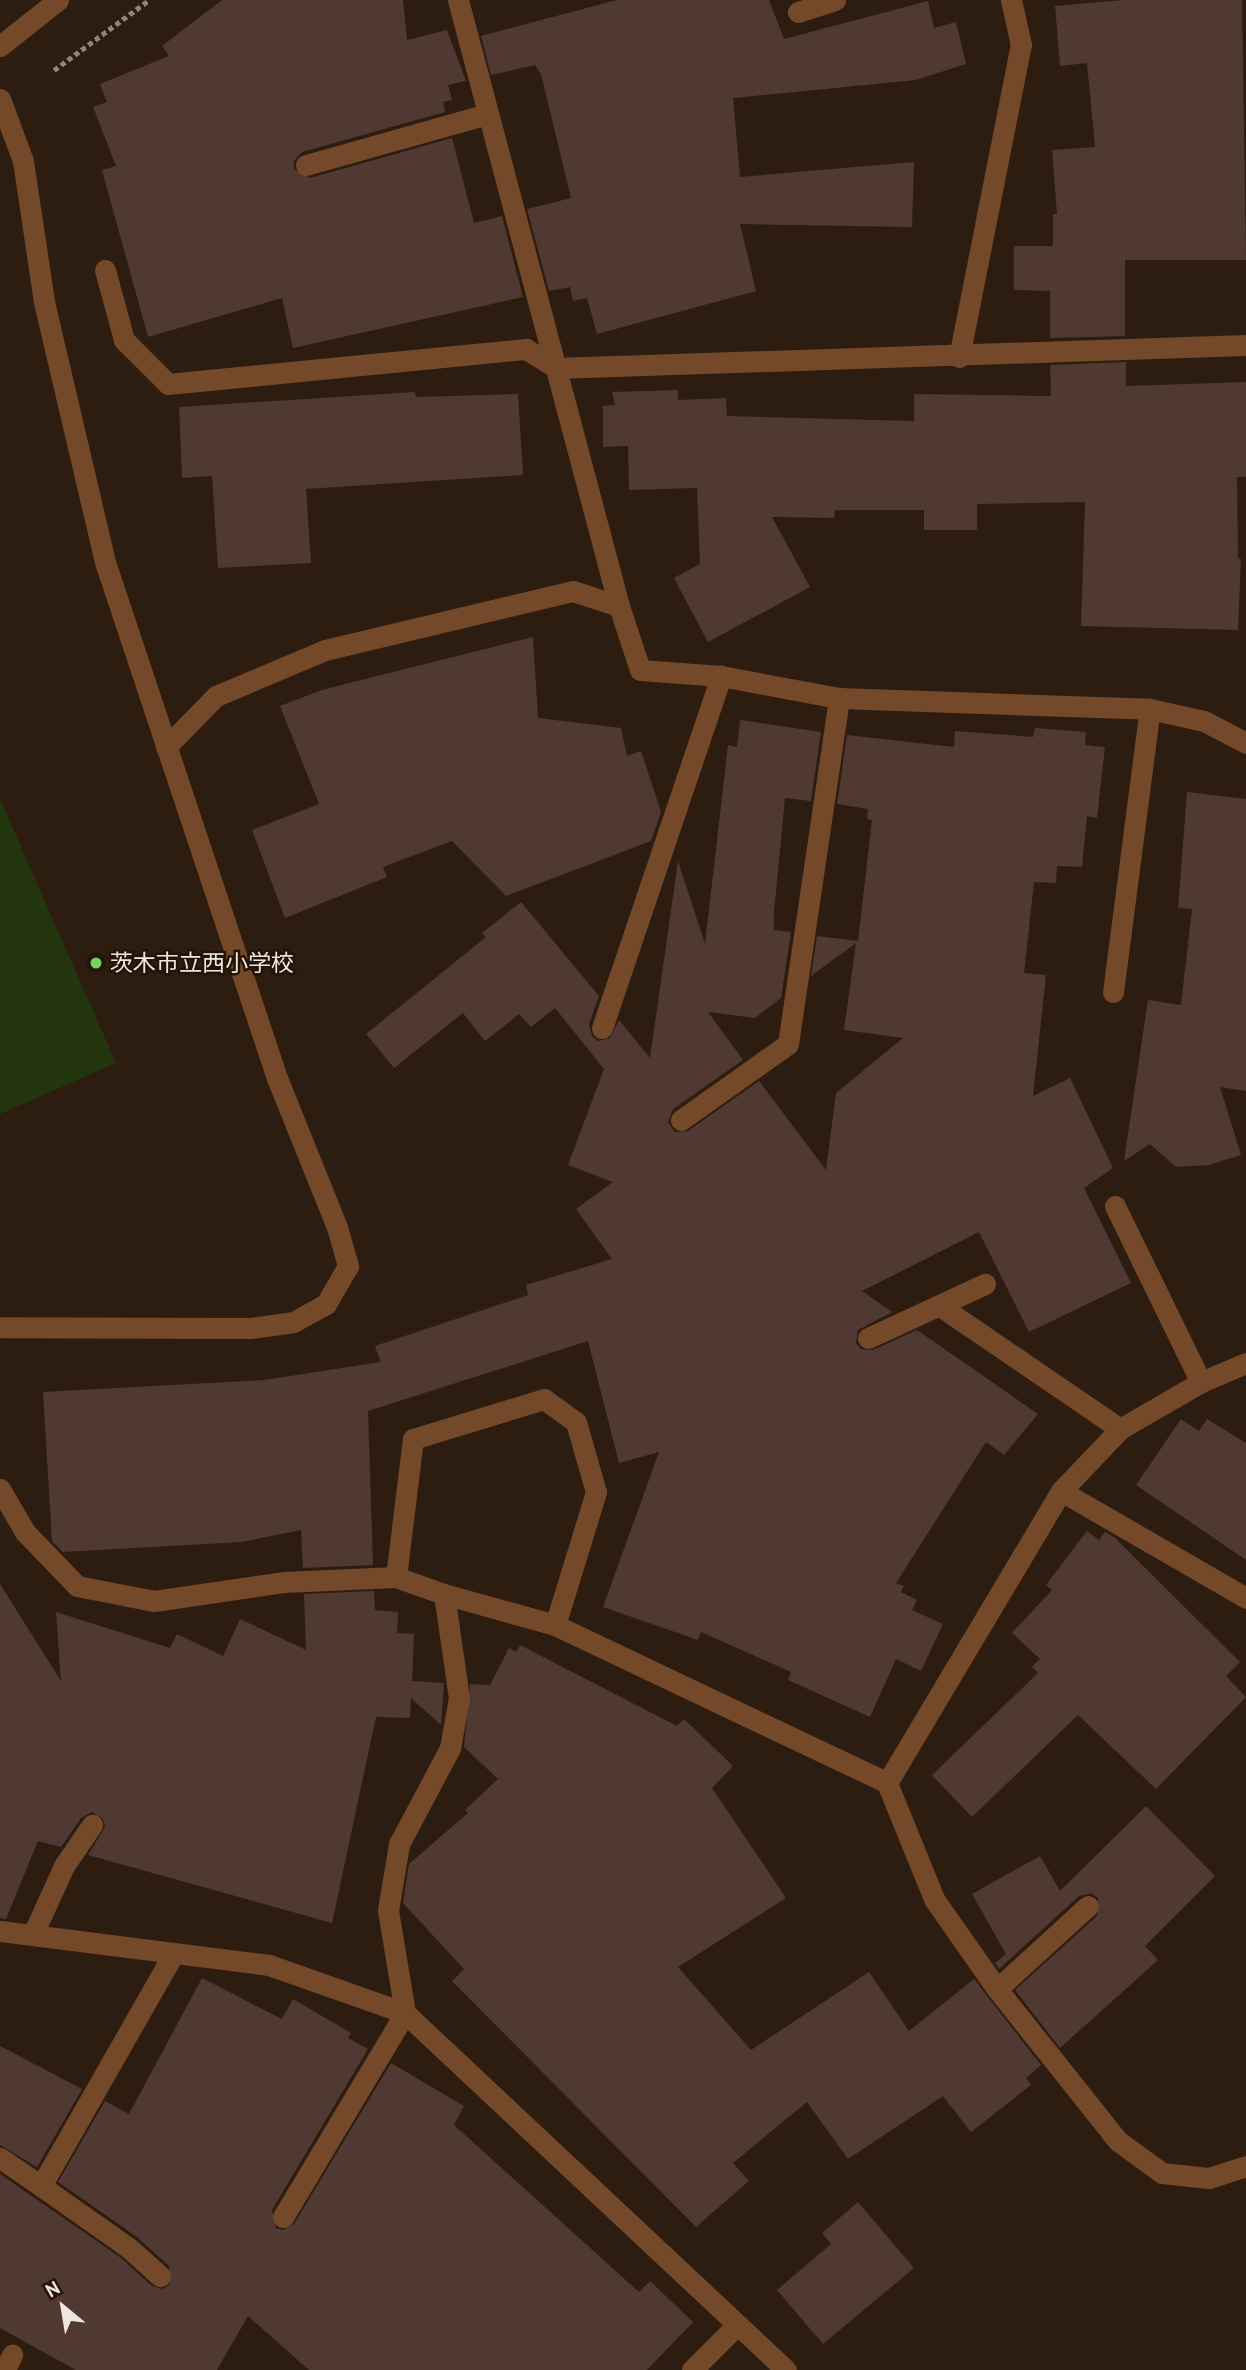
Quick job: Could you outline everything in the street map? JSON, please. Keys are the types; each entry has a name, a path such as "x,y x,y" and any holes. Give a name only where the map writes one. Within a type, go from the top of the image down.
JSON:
{"street":[{"path":"0,47 58,0"},
{"path":"458,0 619,606 640,670 721,676 839,698 1150,709 1204,721 1246,743"},
{"path":"798,12 835,0"},
{"path":"959,357 1021,45 1011,0"},
{"path":"0,99 23,161 44,302 105,562 276,1078 337,1227 348,1266 327,1304 294,1322 250,1328 0,1327"},
{"path":"306,165 487,114"},
{"path":"105,270 124,340 168,384 526,349 556,368 959,357 1246,345"},
{"path":"166,747 216,696 325,650 573,591 619,606"},
{"path":"602,1028 721,676"},
{"path":"681,1120 789,1044 839,698"},
{"path":"1113,992 1150,709"},
{"path":"1115,1206 1201,1382"},
{"path":"868,1338 985,1284"},
{"path":"940,1306 1120,1429"},
{"path":"887,1783 1061,1491 1120,1429 1201,1382 1246,1363"},
{"path":"396,1577 413,1438 544,1399 576,1422 596,1492 555,1625"},
{"path":"0,1489 25,1532 78,1586 155,1601 284,1582 396,1577 444,1594 555,1625 887,1783 934,1899 997,1989 1118,2141 1162,2173 1209,2178 1246,2166"},
{"path":"1061,1491 1246,1598"},
{"path":"283,2217 405,2013 388,1910 399,1844 450,1748 457,1711 459,1698 444,1594"},
{"path":"33,1934 64,1866 92,1825"},
{"path":"997,1989 1088,1906"},
{"path":"0,1931 269,1965 405,2013 786,2370"},
{"path":"41,2186 174,1954"},
{"path":"0,2158 129,2248 159,2276"},
{"path":"692,2370 737,2325"}],"path":[{"path":"54,70 149,0"}],"green space":[{"path":"0,799 116,1063 0,1114"}],"building":[{"path":"222,0 403,0 407,40 447,30 466,81 448,85 452,100 443,102 445,112 302,152 294,161 294,169 310,178 452,138 474,223 502,216 523,297 293,348 282,298 148,337 102,170 116,166 93,107 107,102 100,84 169,56 162,46"},
{"path":"617,0 769,0 784,39 928,1 934,28 956,22 966,64 916,80 733,98 740,177 914,162 912,227 740,224 756,291 597,334 587,298 573,301 570,287 549,291 527,209 571,198 541,74 535,65 491,75 481,36"},
{"path":"1124,0 1242,0 1246,260 1125,260 1125,336 1050,338 1050,291 1014,290 1014,246 1053,246 1053,214 1057,214 1052,150 1095,147 1087,63 1060,66 1055,6"},
{"path":"1126,362 1126,386 1246,382 1246,477 1237,477 1238,558 1241,559 1238,630 1081,626 1085,502 977,504 977,530 924,530 924,510 835,510 834,518 772,517 810,587 708,642 674,578 700,564 697,488 629,490 628,446 603,447 603,406 615,405 612,392 678,390 678,400 726,398 727,416 914,421 914,394 1051,396 1050,365"},
{"path":"415,392 416,397 518,394 523,475 306,489 311,563 218,568 212,476 182,478 179,407"},
{"path":"533,637 538,718 621,728 627,756 641,751 661,812 651,841 506,896 452,841 383,867 387,877 285,918 252,830 319,804 280,706 322,690"},
{"path":"740,720 821,732 811,801 785,798 774,912 774,930 791,932 781,998 755,1018 708,1012 743,1060 673,1109 668,1122 675,1132 688,1131 759,1081 826,1170 836,1093 903,1038 844,1030 856,943 811,976 817,936 858,941 872,820 867,819 868,809 837,804 847,735 954,747 955,731 1033,737 1035,728 1086,732 1085,745 1105,747 1097,818 1087,816 1082,867 1057,866 1056,883 1034,882 1024,973 1046,975 1033,1096 1070,1078 1113,1168 1084,1188 1131,1283 1029,1332 979,1232 862,1291 892,1312 858,1330 856,1343 861,1349 873,1350 917,1330 1038,1414 1004,1455 986,1442 896,1583 904,1586 901,1592 917,1600 912,1610 943,1624 921,1671 896,1659 870,1717 788,1680 791,1672 701,1632 698,1640 603,1607 659,1452 619,1463 588,1341 368,1411 373,1565 303,1568 301,1530 242,1542 63,1552 52,1541 43,1392 264,1380 381,1362 375,1346 528,1295 526,1285 612,1259 576,1209 613,1182 568,1165 604,1069 555,1008 531,1027 519,1014 485,1041 463,1013 394,1068 366,1034 486,937 482,933 521,902 599,996 589,1024 592,1036 598,1041 610,1038 619,1020 650,1058 678,861 705,944 728,745 737,747"},
{"path":"1187,792 1246,799 1246,1091 1220,1087 1241,1155 1209,1165 1176,1167 1150,1144 1124,1161 1148,1000 1181,1005 1192,909 1178,908"},
{"path":"1181,1419 1199,1431 1207,1419 1246,1443 1246,1560 1136,1485"},
{"path":"1087,1531 1099,1540 1105,1532 1114,1537 1240,1662 1226,1676 1246,1697 1156,1789 1078,1715 972,1817 932,1775 1038,1673 1032,1667 1040,1659 1012,1633 1052,1590 1046,1585"},
{"path":"0,1584 61,1681 56,1612 170,1648 177,1634 223,1656 240,1619 306,1650 304,1594 374,1591 375,1610 398,1612 397,1633 414,1634 412,1681 444,1683 441,1725 411,1698 410,1718 376,1717 332,1923 88,1855 105,1827 103,1819 92,1812 81,1818 61,1847 38,1841 6,1919 0,1918"},
{"path":"520,1645 677,1726 684,1719 733,1766 712,1788 786,1898 678,1967 751,2050 869,1972 909,2031 974,1979 1041,2065 1026,2078 1031,2085 971,2132 943,2096 848,2159 807,2102 733,2163 749,2181 696,2227 452,1981 464,1969 403,1903 409,1864 468,1813 465,1810 498,1779 464,1747 470,1684 490,1685 509,1648 516,1652"},
{"path":"1146,1806 1215,1876 1145,1946 1158,1960 1060,2048 1015,1990 1097,1916 1098,1898 1091,1893 1079,1896 999,1969 995,1963 1006,1954 972,1894 1040,1856 1060,1891"},
{"path":"202,1978 282,2019 293,1999 351,2033 348,2038 368,2049 272,2210 276,2228 283,2230 294,2224 391,2063 464,2106 454,2125 639,2292 650,2281 693,2322 647,2370 309,2370 248,2316 217,2370 76,2370 0,2328 0,2174 121,2258 152,2286 163,2289 170,2284 169,2266 137,2237 58,2182 105,2101 129,2114"},
{"path":"0,2046 82,2089 37,2167 0,2145"},
{"path":"858,2202 914,2268 823,2344 777,2290 831,2244 822,2233"}],"place":[{"name":"茨木市立西小学校","path":"96,963"}]}
